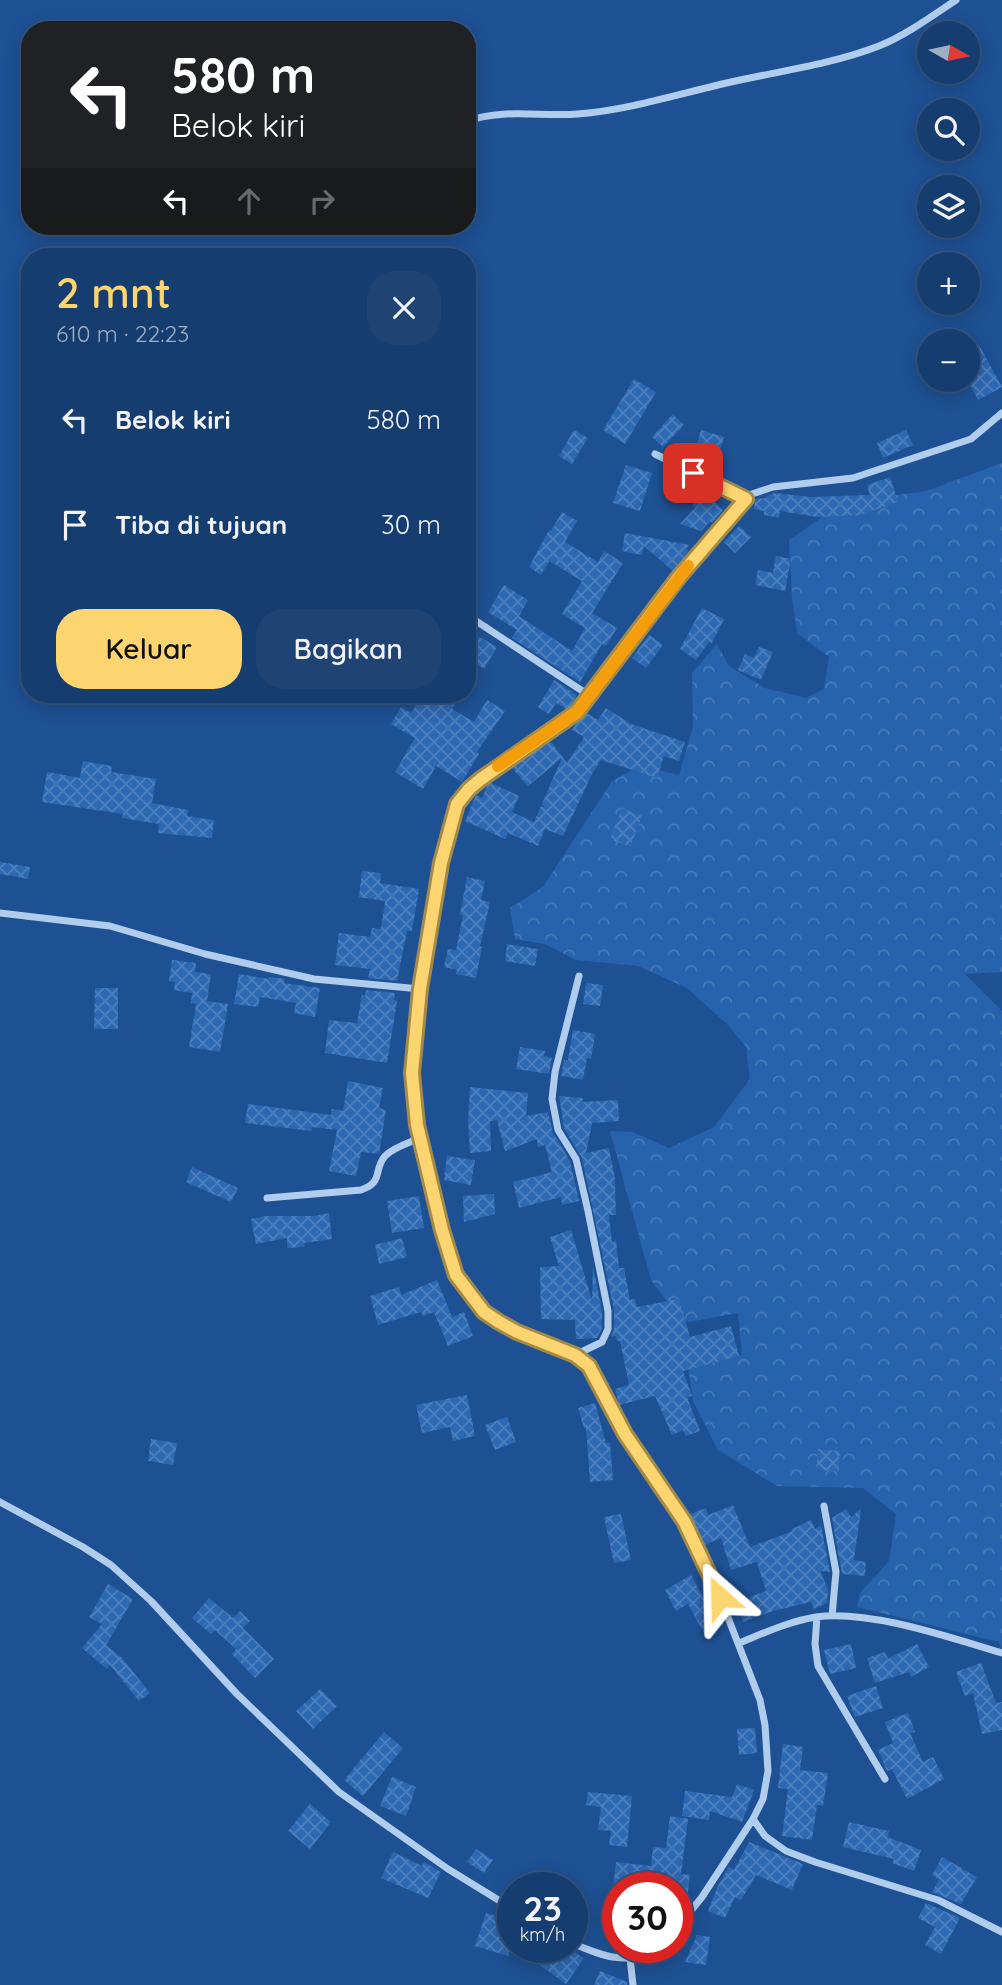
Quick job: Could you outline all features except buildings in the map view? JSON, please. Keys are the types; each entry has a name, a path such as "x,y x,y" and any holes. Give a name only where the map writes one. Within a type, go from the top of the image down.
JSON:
{"street":[{"path":"476,119 497,114 577,114 610,110 788,71 881,45 956,0"},
{"path":"693,1908 753,1819 766,1791 768,1753 758,1688 684,1521 625,1434 589,1366 575,1355 517,1332 484,1312 456,1275 448,1253 420,1138 413,1099 412,1073 420,989 441,863 457,804 469,789 571,718 678,578 746,499 765,488 853,478 971,439 1002,413"},
{"path":"655,454 746,499"},
{"path":"476,621 590,695"},
{"path":"0,914 110,926 205,954 314,979 420,989"},
{"path":"575,1355 602,1342 608,1322 599,1264 576,1159 558,1130 553,1112 555,1072 579,976"},
{"path":"267,1198 371,1187 377,1179 384,1157 420,1138"},
{"path":"0,1502 111,1565 151,1601 237,1694 339,1792 448,1869 497,1899"},
{"path":"824,1506 836,1572 832,1616"},
{"path":"739,1643 786,1625 832,1616 891,1624 1002,1653"},
{"path":"817,1617 815,1644 818,1666 885,1779"},
{"path":"753,1819 765,1836 786,1851 939,1900 1002,1932"},
{"path":"631,1963 633,1985"}],"green space":[{"path":"1002,463 1002,972 965,974 1002,1011 1002,1650 999,1642 857,1607 860,1593 889,1561 896,1514 863,1488 777,1486 718,1450 693,1401 687,1360 742,1355 738,1313 683,1323 651,1280 610,1131 632,1132 669,1148 714,1127 750,1079 746,1047 726,1023 687,988 638,966 576,960 545,944 515,939 510,908 543,887 612,781 640,766 679,775 693,727 692,673 717,644 729,666 765,688 806,698 824,689 829,657 797,633 789,540 843,503 926,491"}],"slow traffic":[{"path":"498,766 577,712 688,566"}],"route":[{"path":"693,473 746,499 678,578 577,712 481,779 463,795 453,812 441,863 420,989 412,1073 417,1125 442,1230 456,1275 484,1312 517,1332 564,1350 586,1362 625,1434 684,1521 720,1597"}]}
